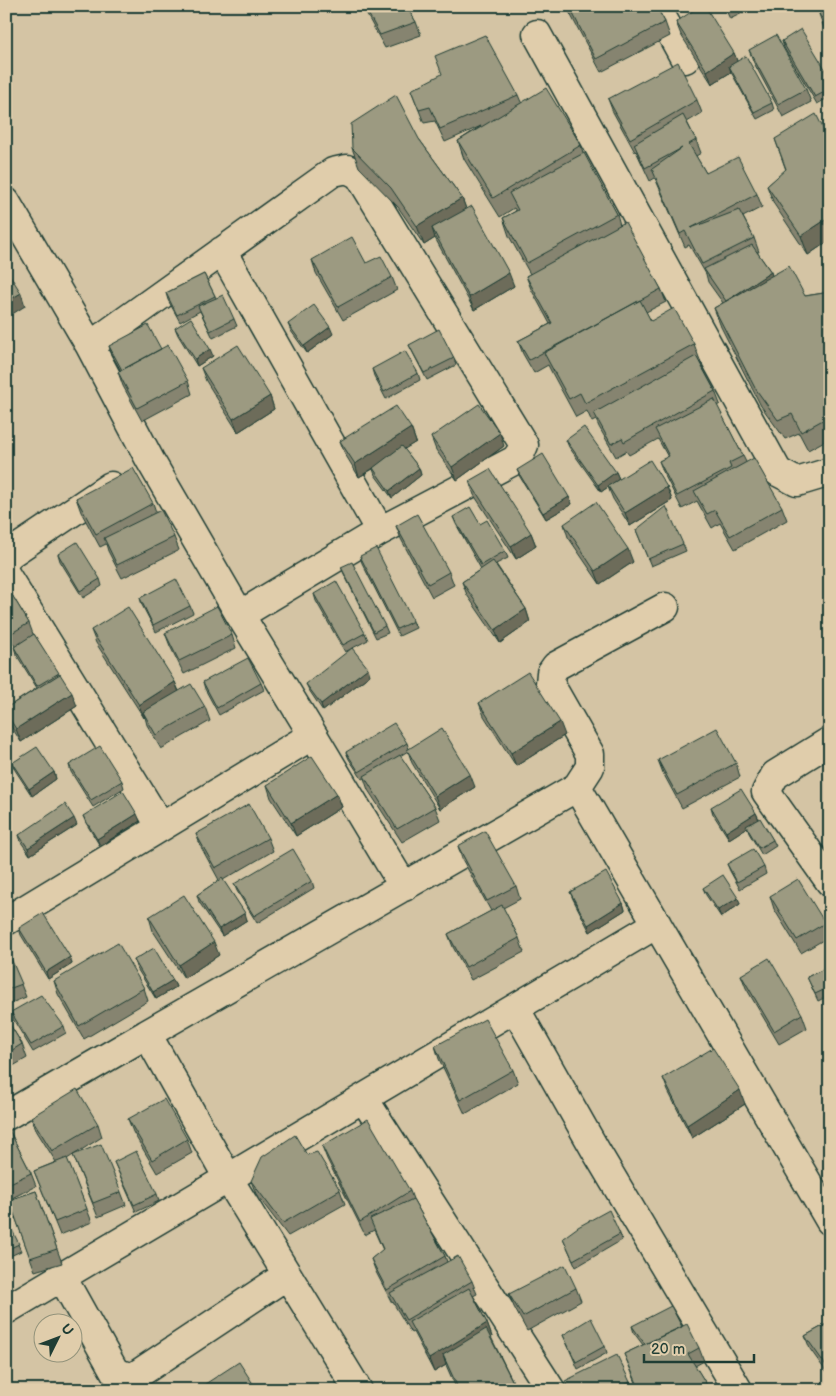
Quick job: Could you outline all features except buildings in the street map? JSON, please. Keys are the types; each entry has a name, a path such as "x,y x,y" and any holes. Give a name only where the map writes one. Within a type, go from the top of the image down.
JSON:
{"street":[{"path":"656,6 685,59"},
{"path":"537,34 778,472 797,482 830,472"},
{"path":"90,346 333,172 347,170 359,175 524,445 515,460 380,531 240,615"},
{"path":"6,202 90,346 150,460 240,615 404,886"},
{"path":"222,251 380,531"},
{"path":"6,560 8,555 150,460"},
{"path":"6,575 162,827"},
{"path":"6,1116 577,787 590,767 590,754 550,684 550,673 556,666 665,607"},
{"path":"6,921 313,736"},
{"path":"830,741 775,775 766,792 830,882"},
{"path":"577,787 830,1221"},
{"path":"6,1310 657,924"},
{"path":"515,1008 596,1151 738,1390"},
{"path":"147,1034 228,1178 358,1390"},
{"path":"364,1099 551,1390"},
{"path":"62,1277 115,1372 132,1378 287,1275"}]}
